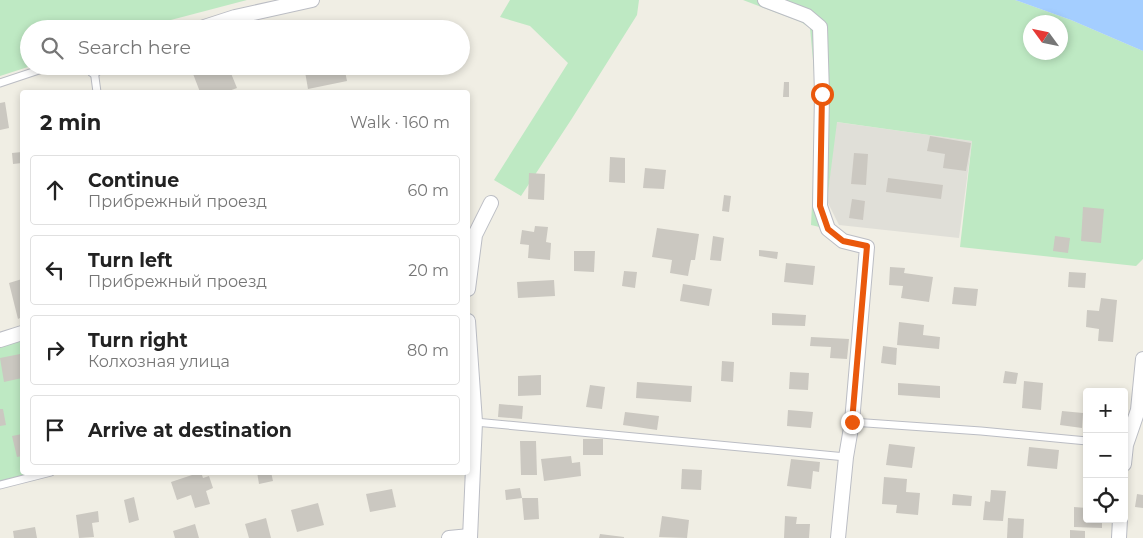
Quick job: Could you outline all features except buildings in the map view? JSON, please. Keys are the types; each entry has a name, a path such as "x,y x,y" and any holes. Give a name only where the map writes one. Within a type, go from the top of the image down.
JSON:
{"street":[{"path":"226,20 312,0"},
{"path":"765,0 807,16 820,27 822,94 820,206 828,229 843,241 867,246 852,422 846,456 838,538"},
{"path":"470,273 475,235 491,203"},
{"path":"0,340 20,334"},
{"path":"449,538 470,537 475,422 470,350"},
{"path":"1128,437 1138,410 1143,359"},
{"path":"1119,538 1120,523"}],"lane":[{"path":"0,83 24,75"},
{"path":"94,75 97,90"},
{"path":"475,422 846,456"},
{"path":"852,422 981,430 1083,441"},
{"path":"0,484 38,475"}],"shaded area":[{"path":"836,122 972,141 959,238 839,225 827,201"}],"green space":[{"path":"0,0 247,0 171,20 20,20 20,70 0,76"},
{"path":"510,0 639,0 637,15 521,196 494,180 568,63 530,26 500,17"},
{"path":"743,0 1015,0 1057,15 1023,15 1023,60 1068,60 1068,19 1143,51 1143,259 1136,266 960,247 972,141 837,122 827,201 828,229 811,225 817,104 810,28 801,22"},
{"path":"20,334 20,475 42,475 0,484 0,340"}],"water":[{"path":"1015,0 1143,0 1143,51 1068,19 1068,15 1057,15"}],"route":[{"path":"822,94 820,206 828,229 843,241 867,246 852,422"}]}
